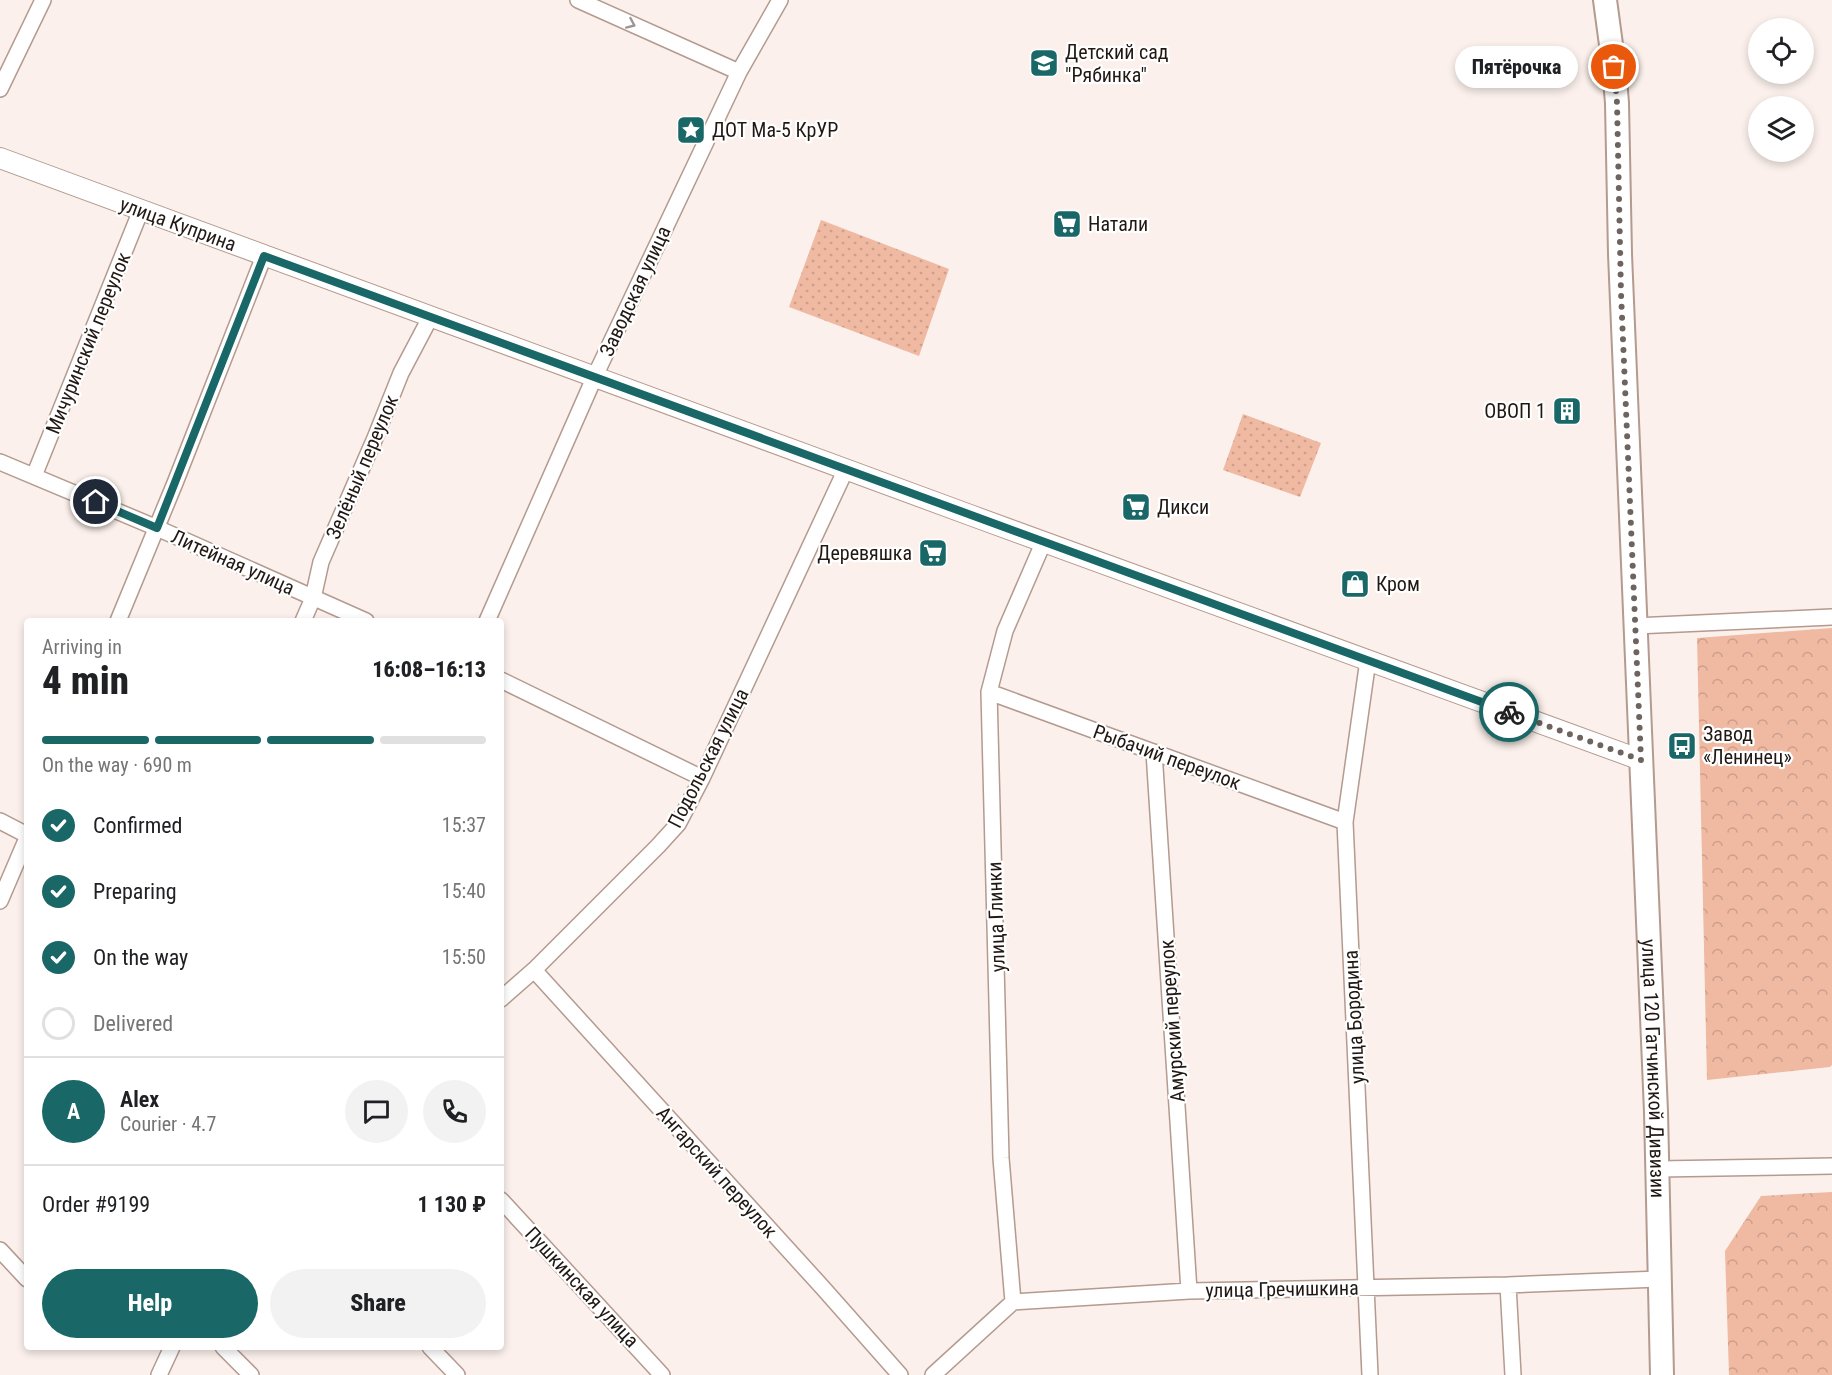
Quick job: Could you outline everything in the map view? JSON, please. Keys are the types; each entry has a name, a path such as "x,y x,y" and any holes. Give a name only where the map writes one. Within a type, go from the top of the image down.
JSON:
{"main road":[{"name":"улица 120 Гатчинской Дивизии","path":"1605,0 1617,103 1620,254 1658,1168 1662,1375"}],"street":[{"path":"0,89 43,0"},
{"path":"578,0 739,72"},
{"name":"Заводская улица","path":"488,618 595,376 739,72 780,0"},
{"name":"улица Куприна","path":"0,158 1641,760"},
{"name":"Мичуринский переулок","path":"34,476 141,210"},
{"path":"119,618 264,256"},
{"name":"Зелёный переулок","path":"304,618 313,598 321,562 401,373 431,316"},
{"name":"Литейная улица","path":"0,462 157,528 359,618"},
{"name":"Подольская улица","path":"504,996 534,970 678,824 702,778 846,469"},
{"name":"улица Глинки","path":"1013,1302 1001,1158 988,692 1005,631 1044,542"},
{"path":"1635,626 1832,617"},
{"name":"улица Бородина","path":"1368,660 1345,822 1370,1375"},
{"path":"504,681 702,778"},
{"name":"Рыбачий переулок","path":"988,692 1345,822"},
{"name":"Амурский переулок","path":"1154,752 1189,1291"},
{"path":"0,821 24,834"},
{"path":"0,901 24,843"},
{"name":"Ангарский переулок","path":"534,970 900,1375"},
{"path":"1658,1168 1832,1166"},
{"name":"Пушкинская улица","path":"504,1203 662,1375"},
{"path":"0,1250 24,1276"},
{"name":"улица Гречишкина","path":"1013,1302 1189,1291 1508,1285 1659,1279"},
{"path":"1508,1285 1513,1375"},
{"path":"933,1375 1013,1302"},
{"path":"159,1375 171,1350"},
{"path":"226,1350 251,1375"},
{"path":"433,1350 457,1375"}],"green space":[{"path":"821,220 949,269 919,356 789,307"},
{"path":"1243,414 1321,443 1300,497 1223,470"},
{"path":"1832,628 1832,1065 1707,1080 1697,638"},
{"path":"1832,1192 1832,1375 1729,1375 1725,1251 1761,1196"}],"way so far":[{"path":"1509,712 1641,760 1621,293 1617,103 1614,67"}],"place":[{"name":"Детский сад \"Рябинка\"","path":"1044,63"},
{"name":"Пятёрочка","path":"1614,67"},
{"name":"ДОТ Ма-5 КрУР","path":"691,130"},
{"name":"Натали","path":"1067,224"},
{"name":"ОВОП 1","path":"1567,411"},
{"name":"Дикси","path":"1136,507"},
{"name":"Деревяшка","path":"933,553"},
{"name":"Кром","path":"1355,584"},
{"name":"Завод «Ленинец»","path":"1682,746"}],"route":[{"path":"96,502 157,528 264,256 1509,712"}]}
